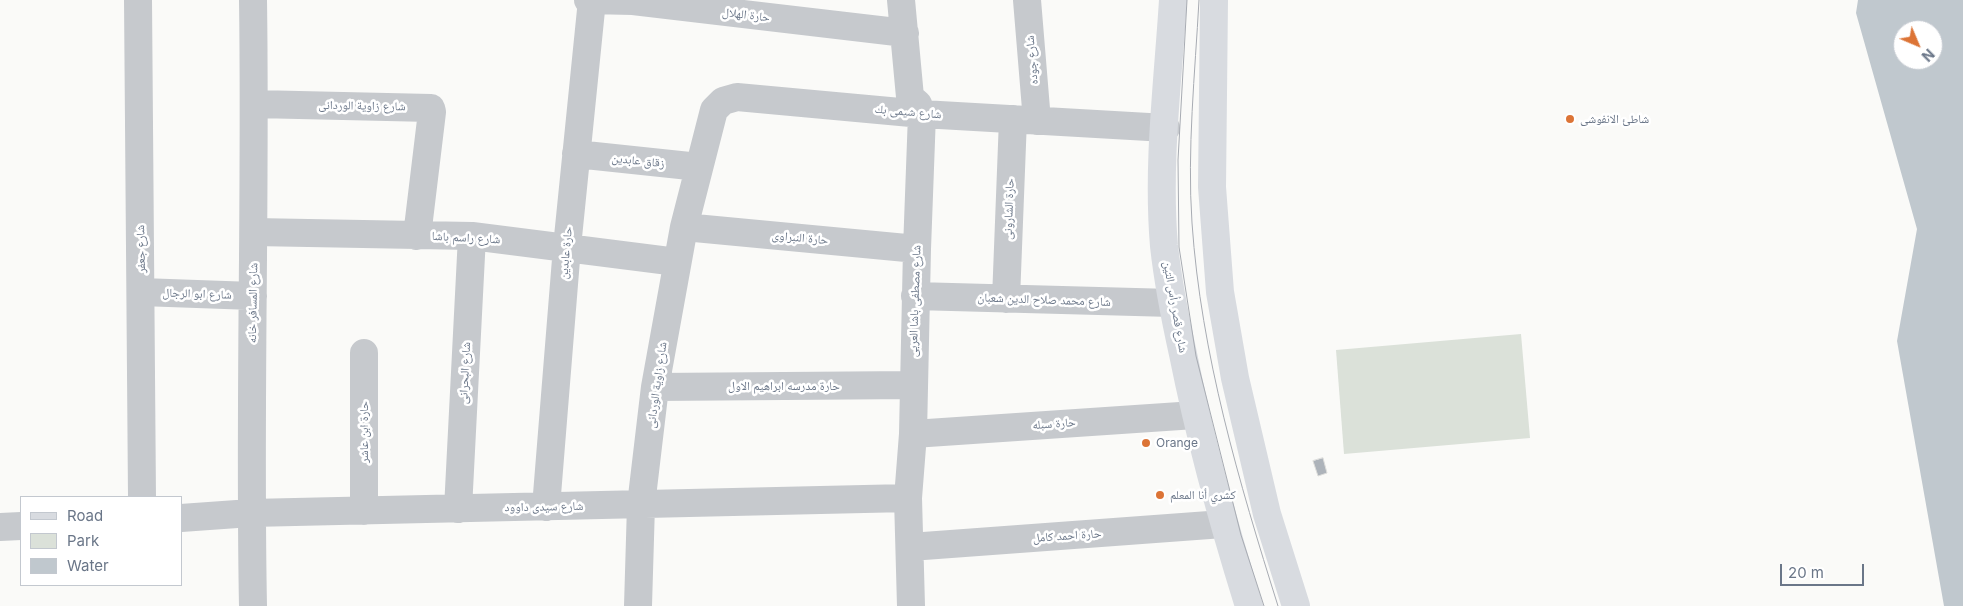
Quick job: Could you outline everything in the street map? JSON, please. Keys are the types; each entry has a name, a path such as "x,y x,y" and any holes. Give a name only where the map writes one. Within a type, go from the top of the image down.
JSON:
{"main road":[{"name":"شارع قصر رأس التين","path":"1173,0 1162,179 1164,245 1172,303 1195,414 1224,524 1249,606"},
{"path":"1214,0 1212,187 1220,292 1235,378 1263,494 1296,606"}],"street":[{"name":"شارع جعفر","path":"138,0 142,496"},
{"name":"شارع المسافر خانه","path":"253,606 251,513 255,104 254,0"},
{"name":"حارة الهلال","path":"588,0 633,1 905,33"},
{"name":"حارة عابدين","path":"546,507 567,247 592,0"},
{"path":"901,0 910,97 922,114"},
{"name":"شارع جوده","path":"1025,120 1027,0"},
{"name":"شارع شيمى بك","path":"699,167 714,110 723,101 736,97 922,114 1166,128"},
{"name":"شارع زاوية الوردانى","path":"255,104 431,108 417,236"},
{"name":"شارع مصطفى باشا العربى","path":"911,606 908,498 913,434 915,296 922,114"},
{"name":"حارة الشارونى","path":"1006,299 1025,120"},
{"name":"زقاق عابدين","path":"576,154 699,167"},
{"name":"شارع زاوية الوردانى","path":"638,606 641,505 655,386 684,227 699,167"},
{"name":"حارة النبراوى","path":"684,227 917,249"},
{"name":"شارع راسم باشا","path":"254,232 472,236 677,262"},
{"name":"شارع البحرانى","path":"458,509 472,236"},
{"name":"شارع ابو الرجال","path":"141,292 253,296"},
{"name":"شارع محمد صلاح الدين شعبان","path":"915,296 1172,303"},
{"name":"حارة ابن عاشر","path":"364,353 364,511"},
{"name":"حارة مدرسه ابراهيم الاول","path":"655,386 913,385"},
{"name":"حارة سبله","path":"913,434 1195,414"},
{"name":"شارع سيدى داوود","path":"182,518 251,513 908,498"},
{"name":"حارة احمد كامل","path":"910,547 1224,524"},
{"path":"0,527 20,526"}],"green space":[{"path":"1521,334 1530,438 1344,454 1336,350"}],"water":[{"path":"1858,0 1963,0 1963,606 1944,606 1897,341 1917,229 1856,13"}],"building":[{"path":"1323,458 1327,473 1318,476 1313,461"}],"tram line":[{"path":"1187,0 1178,160 1179,247 1196,356 1241,535 1264,606"},
{"path":"1199,0 1190,167 1192,223 1197,272 1204,321 1224,417 1249,512 1278,606"}],"place":[{"name":"شاطئ الانفوشى","path":"1570,119"},
{"name":"Orange","path":"1146,443"},
{"name":"كشري أنا المعلم","path":"1160,495"}]}
